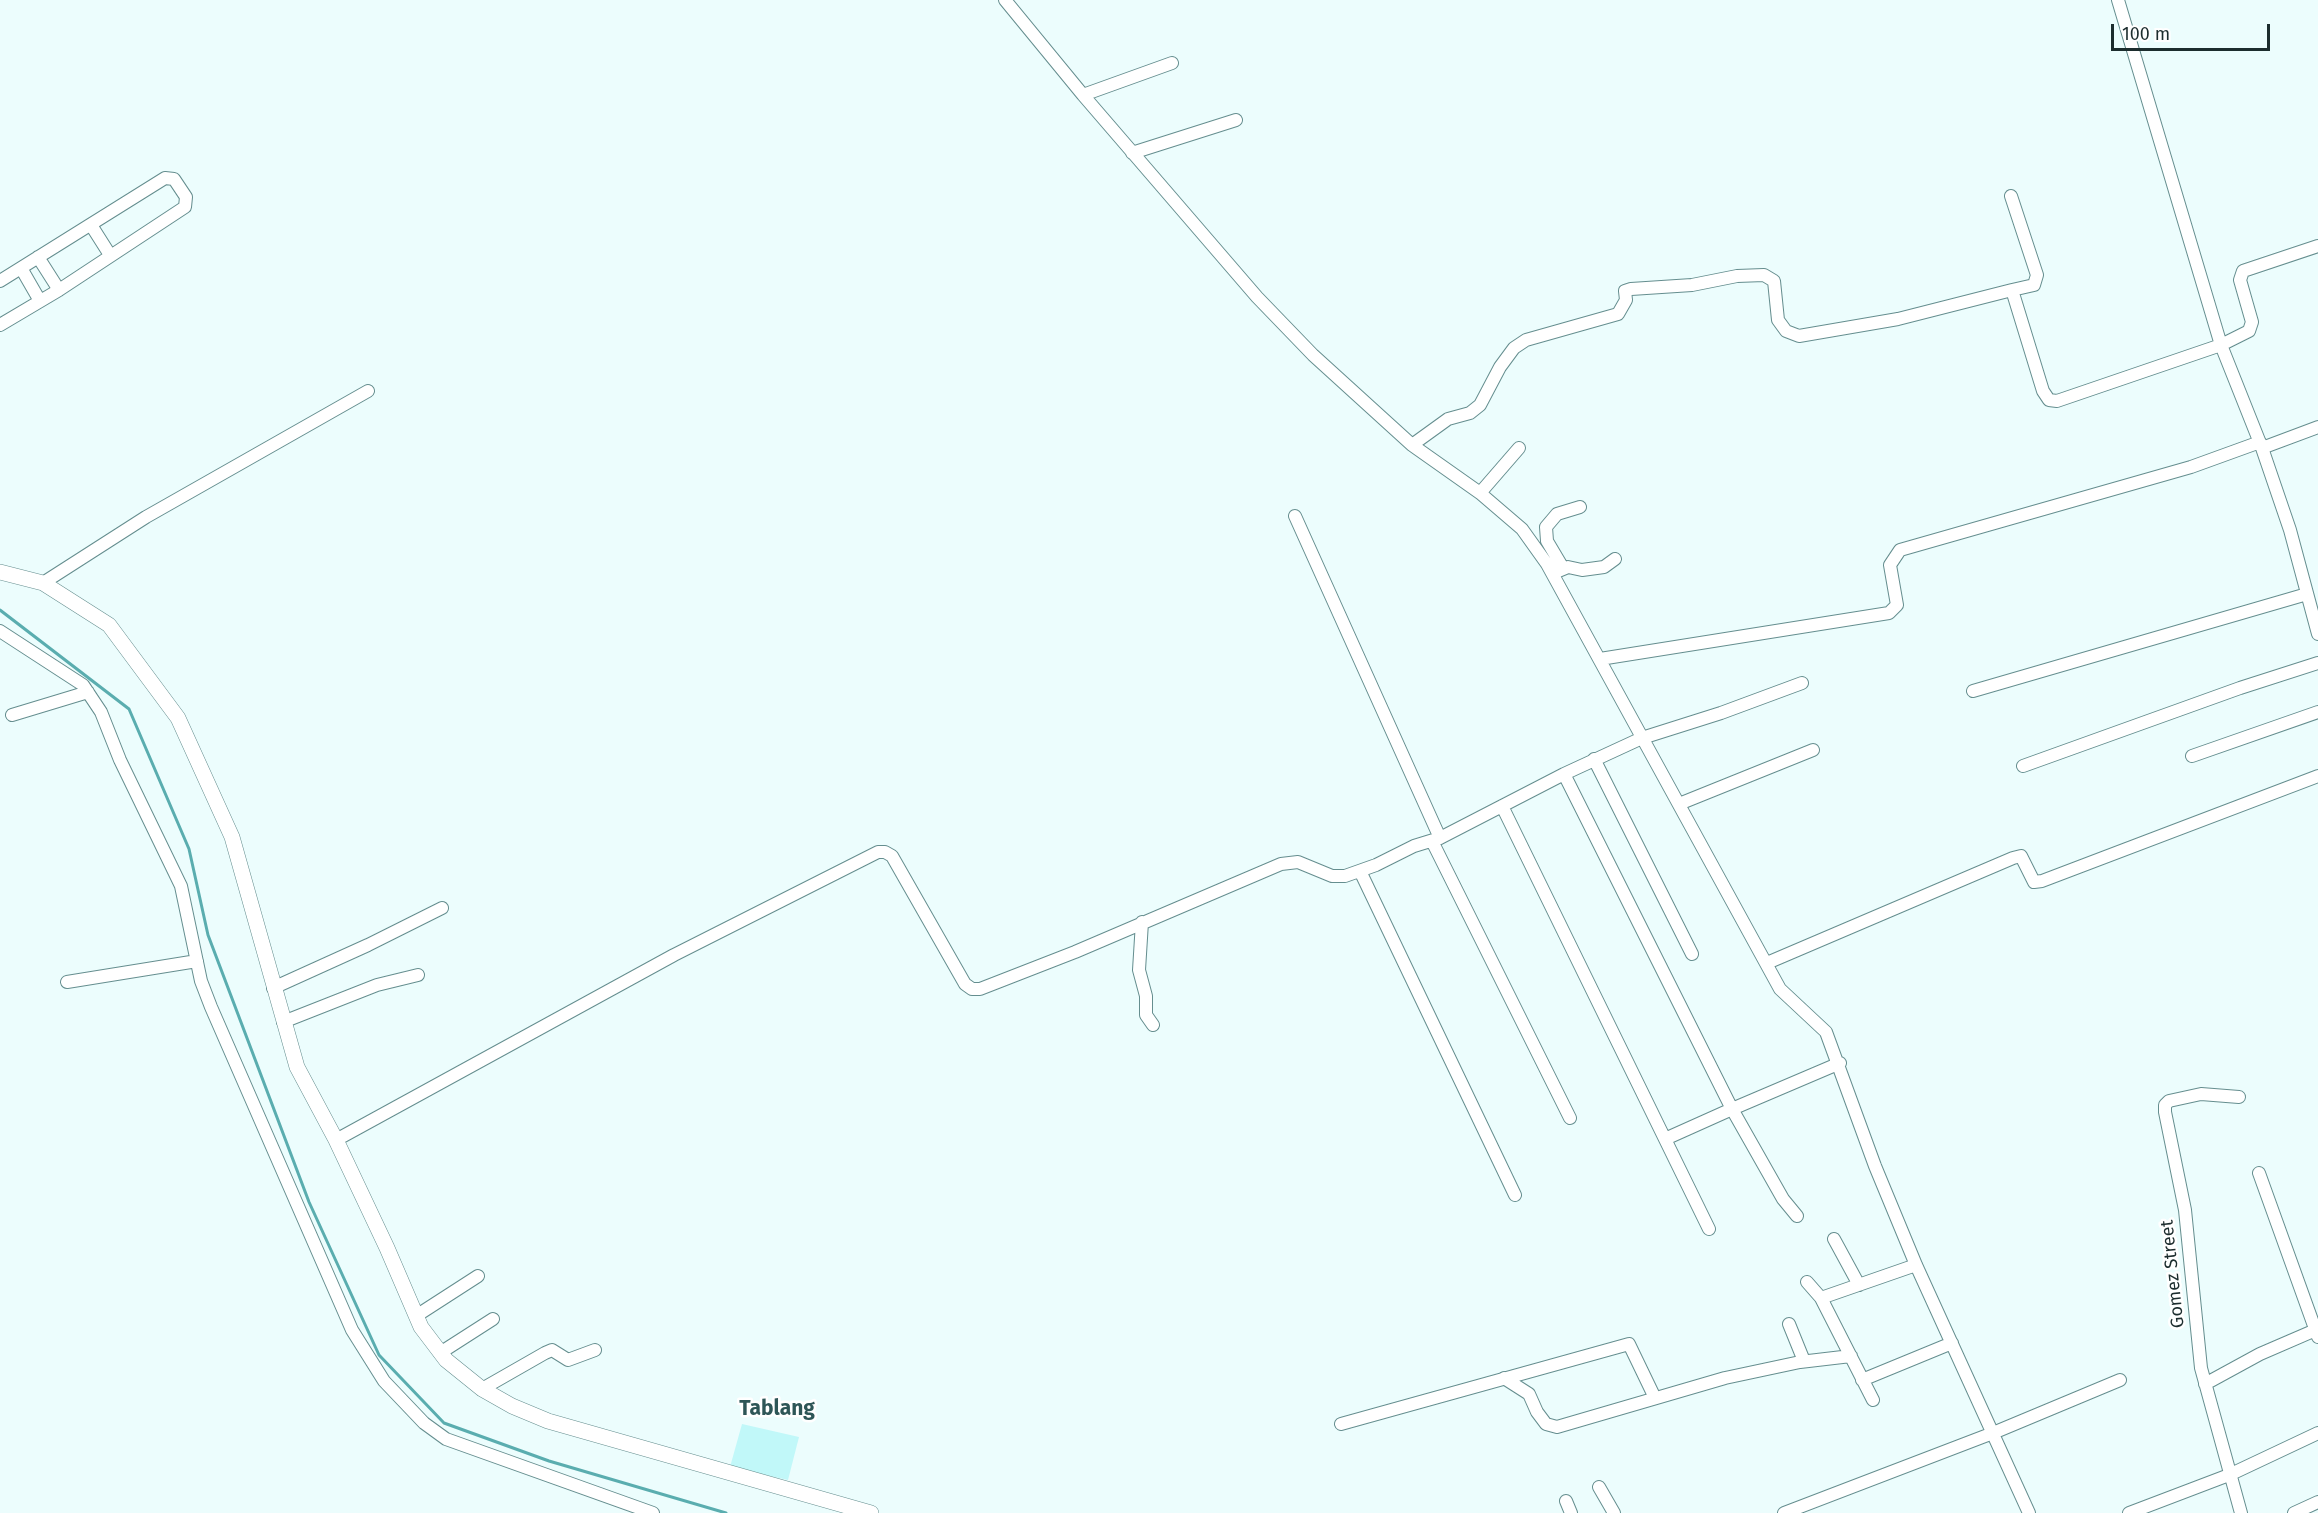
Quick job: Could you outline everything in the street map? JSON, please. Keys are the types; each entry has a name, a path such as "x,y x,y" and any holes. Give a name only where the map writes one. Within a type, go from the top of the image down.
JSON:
{"street":[{"path":"1005,0 1132,153 1257,297 1313,355 1412,445 1480,493 1522,529 1558,571"},
{"path":"2118,0 2221,345 2261,445 2290,530 2318,634"},
{"path":"1083,95 1172,63"},
{"path":"1132,153 1236,120"},
{"path":"0,281 165,178 178,182 186,197 185,207 59,290 0,325"},
{"path":"1412,445 1449,419 1470,413 1480,405 1500,367 1514,348 1526,340 1618,314 1626,300 1625,291 1631,289 1692,285 1737,276 1764,275 1774,281 1778,320 1786,331 1799,336 1898,320 2034,285 2037,275 2011,196"},
{"path":"91,225 110,255"},
{"path":"2012,290 2043,391 2049,400 2057,401 2221,345 2249,331 2251,327 2240,280 2243,271 2318,246"},
{"path":"38,257 59,290"},
{"path":"21,268 40,301"},
{"path":"43,583 146,517 368,391"},
{"path":"1600,659 1889,613 1897,604 1890,565 1900,550 2318,427"},
{"path":"1480,493 1519,448"},
{"path":"1580,507 1557,514 1546,527 1547,541 1558,571 1600,659 1780,989 1826,1032 1840,1063 1875,1166 1916,1265 1993,1433 2026,1512"},
{"path":"1295,516 1436,839 1570,1118"},
{"path":"1558,571 1568,567 1582,570 1604,567 1616,560"},
{"path":"0,572 43,583 109,625 178,718 232,837 297,1067 336,1140 387,1248 416,1317 440,1353 482,1389 512,1406 548,1421 871,1513"},
{"path":"1973,691 2307,594"},
{"path":"0,631 83,685 101,712 120,760 181,886 197,961 212,1007 352,1330 384,1381 424,1423 446,1439 653,1513"},
{"path":"2023,766 2240,688 2318,663"},
{"path":"336,1140 674,955 878,852 885,852 892,856 965,984 972,989 980,989 1075,952 1258,872 1289,862 1298,862 1332,876 1345,876 1360,871 1436,839 1563,774 1642,738 1721,713 1802,683"},
{"path":"12,715 88,692"},
{"path":"2192,756 2318,712"},
{"path":"1679,804 1813,750"},
{"path":"1594,759 1692,954"},
{"path":"1563,774 1732,1108 1783,1199 1797,1216"},
{"path":"1767,963 2013,858 2021,856 2034,882 2042,882 2318,776"},
{"path":"1502,806 1709,1229"},
{"path":"1360,871 1515,1195"},
{"path":"273,988 442,908"},
{"path":"1142,922 1139,970 1146,996 1146,1015 1153,1025"},
{"path":"68,982 197,961"},
{"path":"284,1022 377,985 418,975"},
{"path":"1665,1139 1840,1063"},
{"name":"Gomez Street","path":"2239,1097 2201,1094 2169,1101 2165,1105 2184,1200 2205,1384 2241,1513"},
{"path":"2205,1384 2266,1351 2317,1332 2259,1173"},
{"path":"1834,1239 1858,1285"},
{"path":"1821,1298 1916,1265"},
{"path":"416,1317 478,1276"},
{"path":"1807,1282 1821,1298 1873,1400"},
{"path":"440,1353 493,1319"},
{"path":"1789,1324 1804,1361"},
{"path":"1863,1380 1952,1343"},
{"path":"1341,1424 1629,1344 1655,1398"},
{"path":"482,1389 552,1350 568,1360 595,1350"},
{"path":"1503,1378 1529,1394 1537,1412 1546,1424 1557,1427 1725,1378 1804,1361 1851,1356"},
{"path":"1784,1513 1993,1433 2121,1380"},
{"path":"2129,1513 2229,1475 2318,1433"},
{"path":"1599,1487 1612,1512"},
{"path":"2294,1513 2318,1502"}],"shaded area":[{"path":"742,1424 799,1437 788,1480 730,1467"}],"waterway":[{"path":"0,610 129,709 189,849 208,935 309,1202 379,1355 444,1423 549,1461 726,1513"}],"district":[{"name":"Tablang","path":"777,1409"}]}
